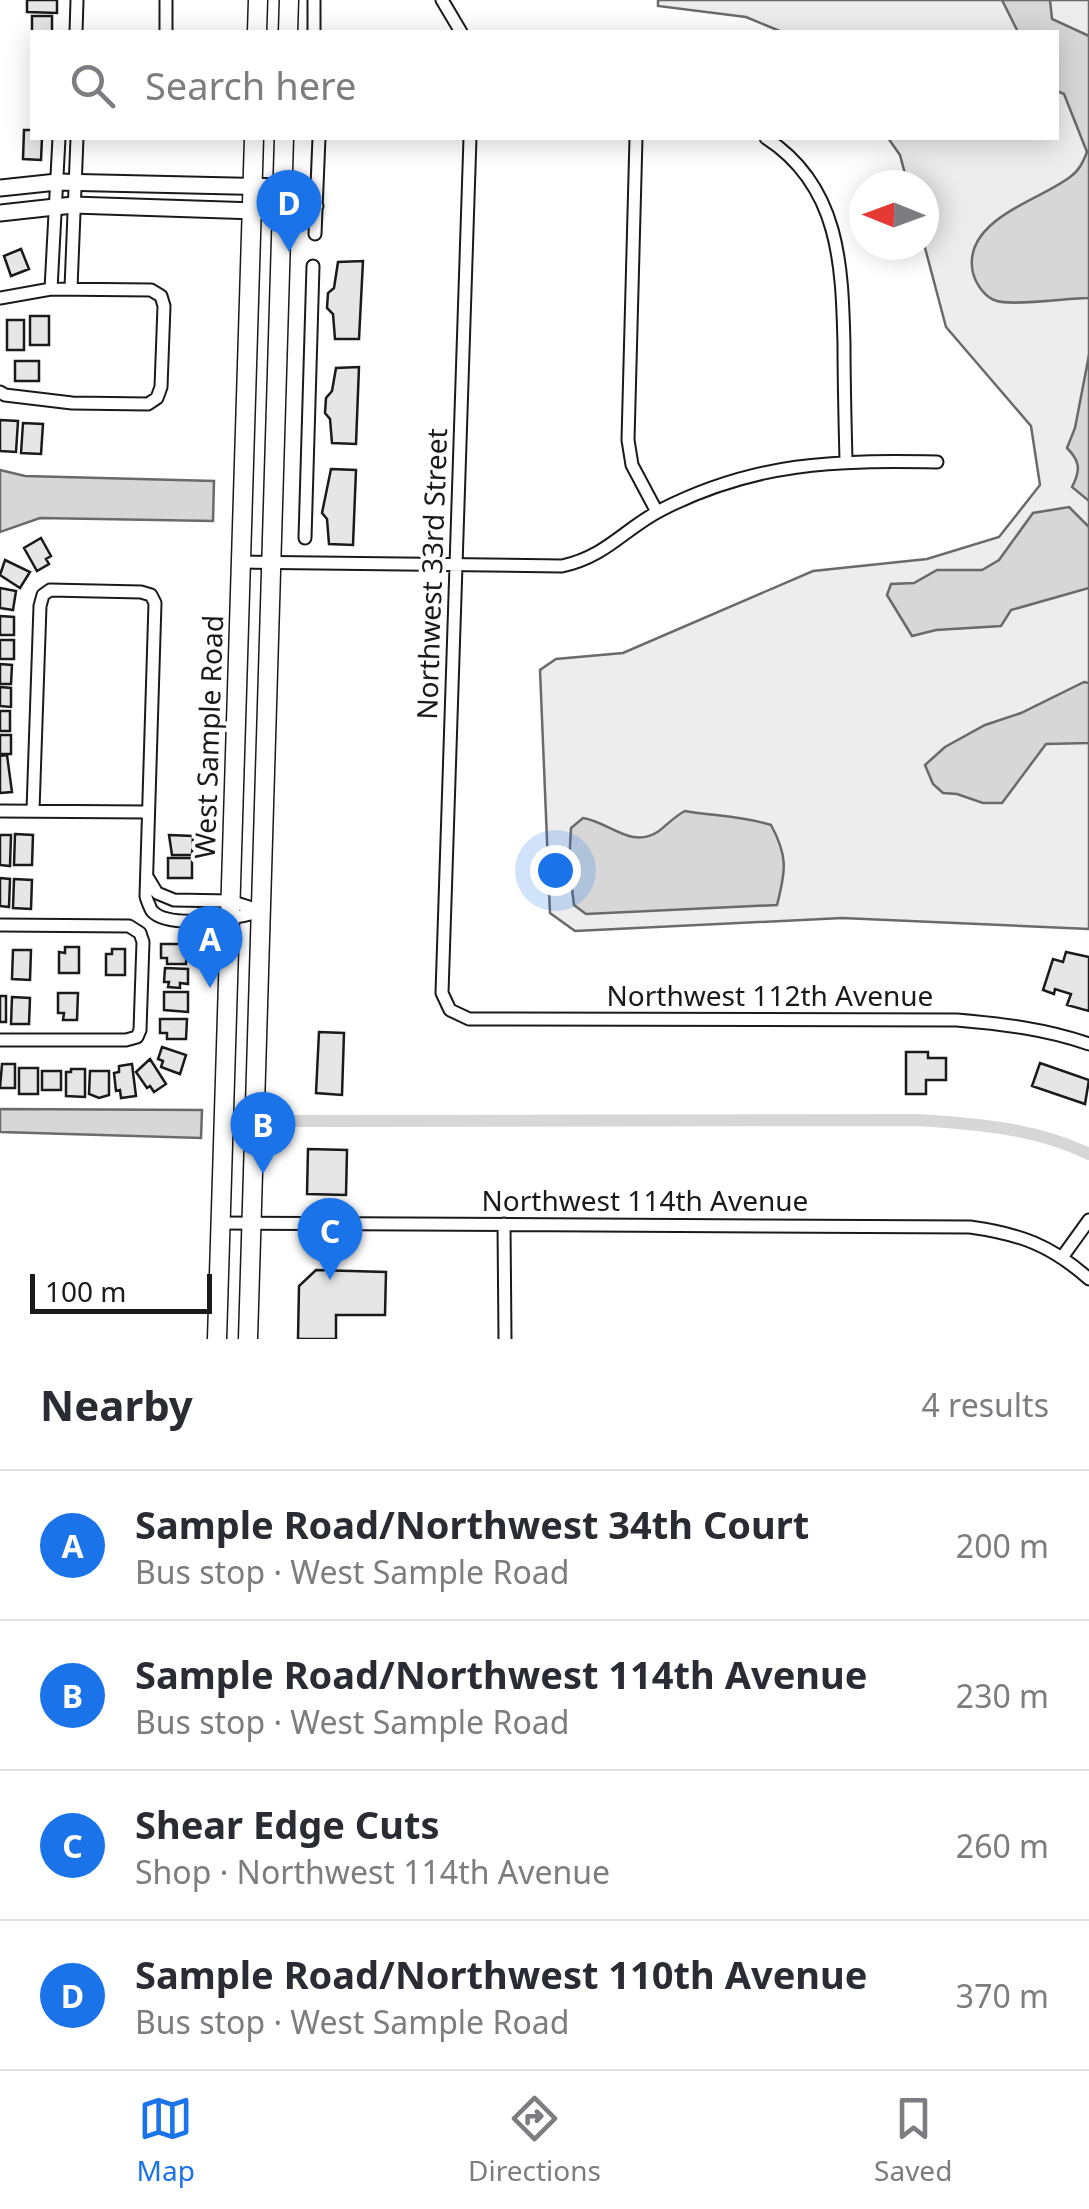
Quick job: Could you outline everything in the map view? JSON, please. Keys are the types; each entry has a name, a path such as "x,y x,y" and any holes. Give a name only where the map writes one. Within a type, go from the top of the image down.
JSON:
{"main road":[{"path":"257,30 258,0"},
{"path":"288,30 289,0"},
{"name":"West Sample Road","path":"217,1339 254,140"},
{"name":"West Sample Road","path":"248,1339 284,140"}],"street":[{"path":"76,30 77,0"},
{"path":"166,0 166,30"},
{"path":"314,0 314,30"},
{"path":"442,0 460,30"},
{"path":"51,289 59,140"},
{"path":"71,288 77,140"},
{"path":"316,234 319,140"},
{"name":"Northwest 33rd Street","path":"450,1010 442,993 470,140"},
{"path":"636,140 628,440 632,465 657,512"},
{"path":"769,140 808,176 826,208 838,246 843,288 846,460"},
{"path":"0,188 56,182 283,186"},
{"path":"0,213 73,205 282,212 316,206"},
{"path":"305,538 313,266"},
{"path":"0,298 51,289 151,290 160,296 164,306 157,398 148,404 72,403 0,392"},
{"path":"242,562 562,566 604,552 657,512 739,478 846,460 937,462"},
{"path":"33,810 43,595 50,590 151,595 155,603 146,896 152,910 164,918 260,911"},
{"path":"0,811 147,812"},
{"path":"146,874 156,893 230,911"},
{"path":"0,925 129,926 140,933 142,960 137,1038 0,1040"},
{"name":"Northwest 112th Avenue","path":"450,1010 469,1019 957,1020 1010,1024 1089,1044"},
{"path":"1063,1256 1089,1220"},
{"name":"Northwest 114th Avenue","path":"222,1222 970,1227 1007,1232 1063,1256 1089,1279"},
{"path":"504,1224 505,1339"}],"shaded area":[{"path":"658,0 1089,0 1089,929 842,918 575,931 550,913 540,670 556,659 623,653 813,571 927,559 999,537 1040,485 1031,426 946,327 928,260 939,260 939,170 904,170 889,140 1059,140 1059,30 777,30 746,17 658,6"},
{"path":"1002,0 1050,0 1052,19 1089,36 1089,298 997,301 982,290 973,273 972,255 990,226 1073,175 1087,152 1064,94 1059,92 1059,30 1017,30"},
{"path":"1089,355 1089,501 1072,487 1078,466 1067,448 1075,428"},
{"path":"0,470 25,476 214,481 213,521 40,518 0,532"},
{"path":"1069,507 1089,527 1089,588 1011,610 1001,626 936,630 912,636 887,595 891,584 914,583 937,570 982,570 999,560 1033,513"},
{"path":"1089,683 1089,743 1046,744 1002,803 983,803 943,793 933,784 925,765 945,747"},
{"path":"685,811 771,825 784,864 777,905 586,914 574,905 569,865 571,828 583,818 639,838 659,831"},
{"path":"0,1109 202,1110 201,1138 0,1132"}],"building":[{"path":"27,0 57,0 57,13 27,12"},
{"path":"32,16 52,16 52,30 32,30"},
{"path":"24,130 30,130 30,140 42,140 41,160 23,159"},
{"path":"21,249 29,269 11,276 4,256"},
{"path":"363,261 359,339 335,339 333,314 327,308 338,262"},
{"path":"30,316 49,316 49,345 30,345"},
{"path":"7,320 24,320 24,350 7,350"},
{"path":"15,361 39,361 39,381 15,381"},
{"path":"359,367 356,444 332,443 330,419 325,413 336,368"},
{"path":"0,420 18,421 16,452 0,451"},
{"path":"23,423 43,424 41,454 21,453"},
{"path":"331,469 356,470 353,545 329,544 327,519 322,513"},
{"path":"41,538 51,556 46,559 49,564 37,571 24,548"},
{"path":"5,560 30,572 20,588 0,575"},
{"path":"0,588 16,591 13,610 0,608"},
{"path":"0,616 14,617 14,635 0,635"},
{"path":"0,640 14,640 14,659 0,659"},
{"path":"0,664 12,665 11,684 0,684"},
{"path":"0,687 11,688 11,707 0,706"},
{"path":"0,711 10,711 10,731 0,731"},
{"path":"0,735 11,735 11,754 0,754"},
{"path":"7,755 12,792 0,793 0,756"},
{"path":"15,834 33,835 32,865 14,865"},
{"path":"0,835 11,835 10,866 0,865"},
{"path":"169,835 193,836 192,855 172,855"},
{"path":"168,858 192,858 192,878 168,878"},
{"path":"0,878 10,879 9,907 0,906"},
{"path":"14,879 32,880 31,909 13,908"},
{"path":"161,944 187,944 186,964 167,964 167,958 161,958"},
{"path":"65,947 79,947 79,973 59,973 59,952 65,953"},
{"path":"112,949 125,949 125,975 106,975 106,954 112,954"},
{"path":"13,950 31,950 30,980 12,979"},
{"path":"1066,952 1089,957 1089,1011 1067,1005 1071,994 1043,990 1053,959 1063,962"},
{"path":"165,968 188,969 188,984 168,987 169,982 164,982"},
{"path":"164,992 188,992 188,1012 164,1010"},
{"path":"58,993 78,993 77,1020 63,1020 64,1013 58,1013"},
{"path":"0,996 6,996 6,1022 0,1022"},
{"path":"12,997 30,998 29,1024 11,1024"},
{"path":"160,1019 187,1019 186,1039 167,1039 167,1033 160,1033"},
{"path":"319,1032 344,1033 342,1095 316,1093"},
{"path":"162,1047 186,1055 180,1074 161,1067 163,1061 158,1059"},
{"path":"906,1052 928,1052 928,1058 946,1058 946,1080 926,1080 926,1094 906,1094"},
{"path":"150,1059 166,1084 154,1092 136,1072"},
{"path":"1040,1063 1089,1080 1085,1104 1032,1086"},
{"path":"2,1064 15,1064 15,1088 0,1088"},
{"path":"132,1064 136,1096 121,1098 114,1073 119,1072 119,1066"},
{"path":"19,1068 38,1068 38,1094 19,1094"},
{"path":"85,1069 85,1097 66,1096 66,1072"},
{"path":"42,1071 61,1071 61,1090 42,1090"},
{"path":"90,1071 109,1071 109,1095 99,1098 89,1094"},
{"path":"308,1149 347,1150 346,1195 307,1194"},
{"path":"316,1270 386,1272 385,1315 336,1315 336,1339 298,1339 299,1286"}],"waterway":[{"path":"280,1121 918,1120 1027,1133 1089,1154"}],"place":[{"name":"Sample Road/Northwest 110th Avenue","path":"289,252"},
{"name":"Sample Road/Northwest 34th Court","path":"210,988"},
{"name":"Sample Road/Northwest 114th Avenue","path":"263,1174"},
{"name":"Shear Edge Cuts","path":"330,1280"}]}
